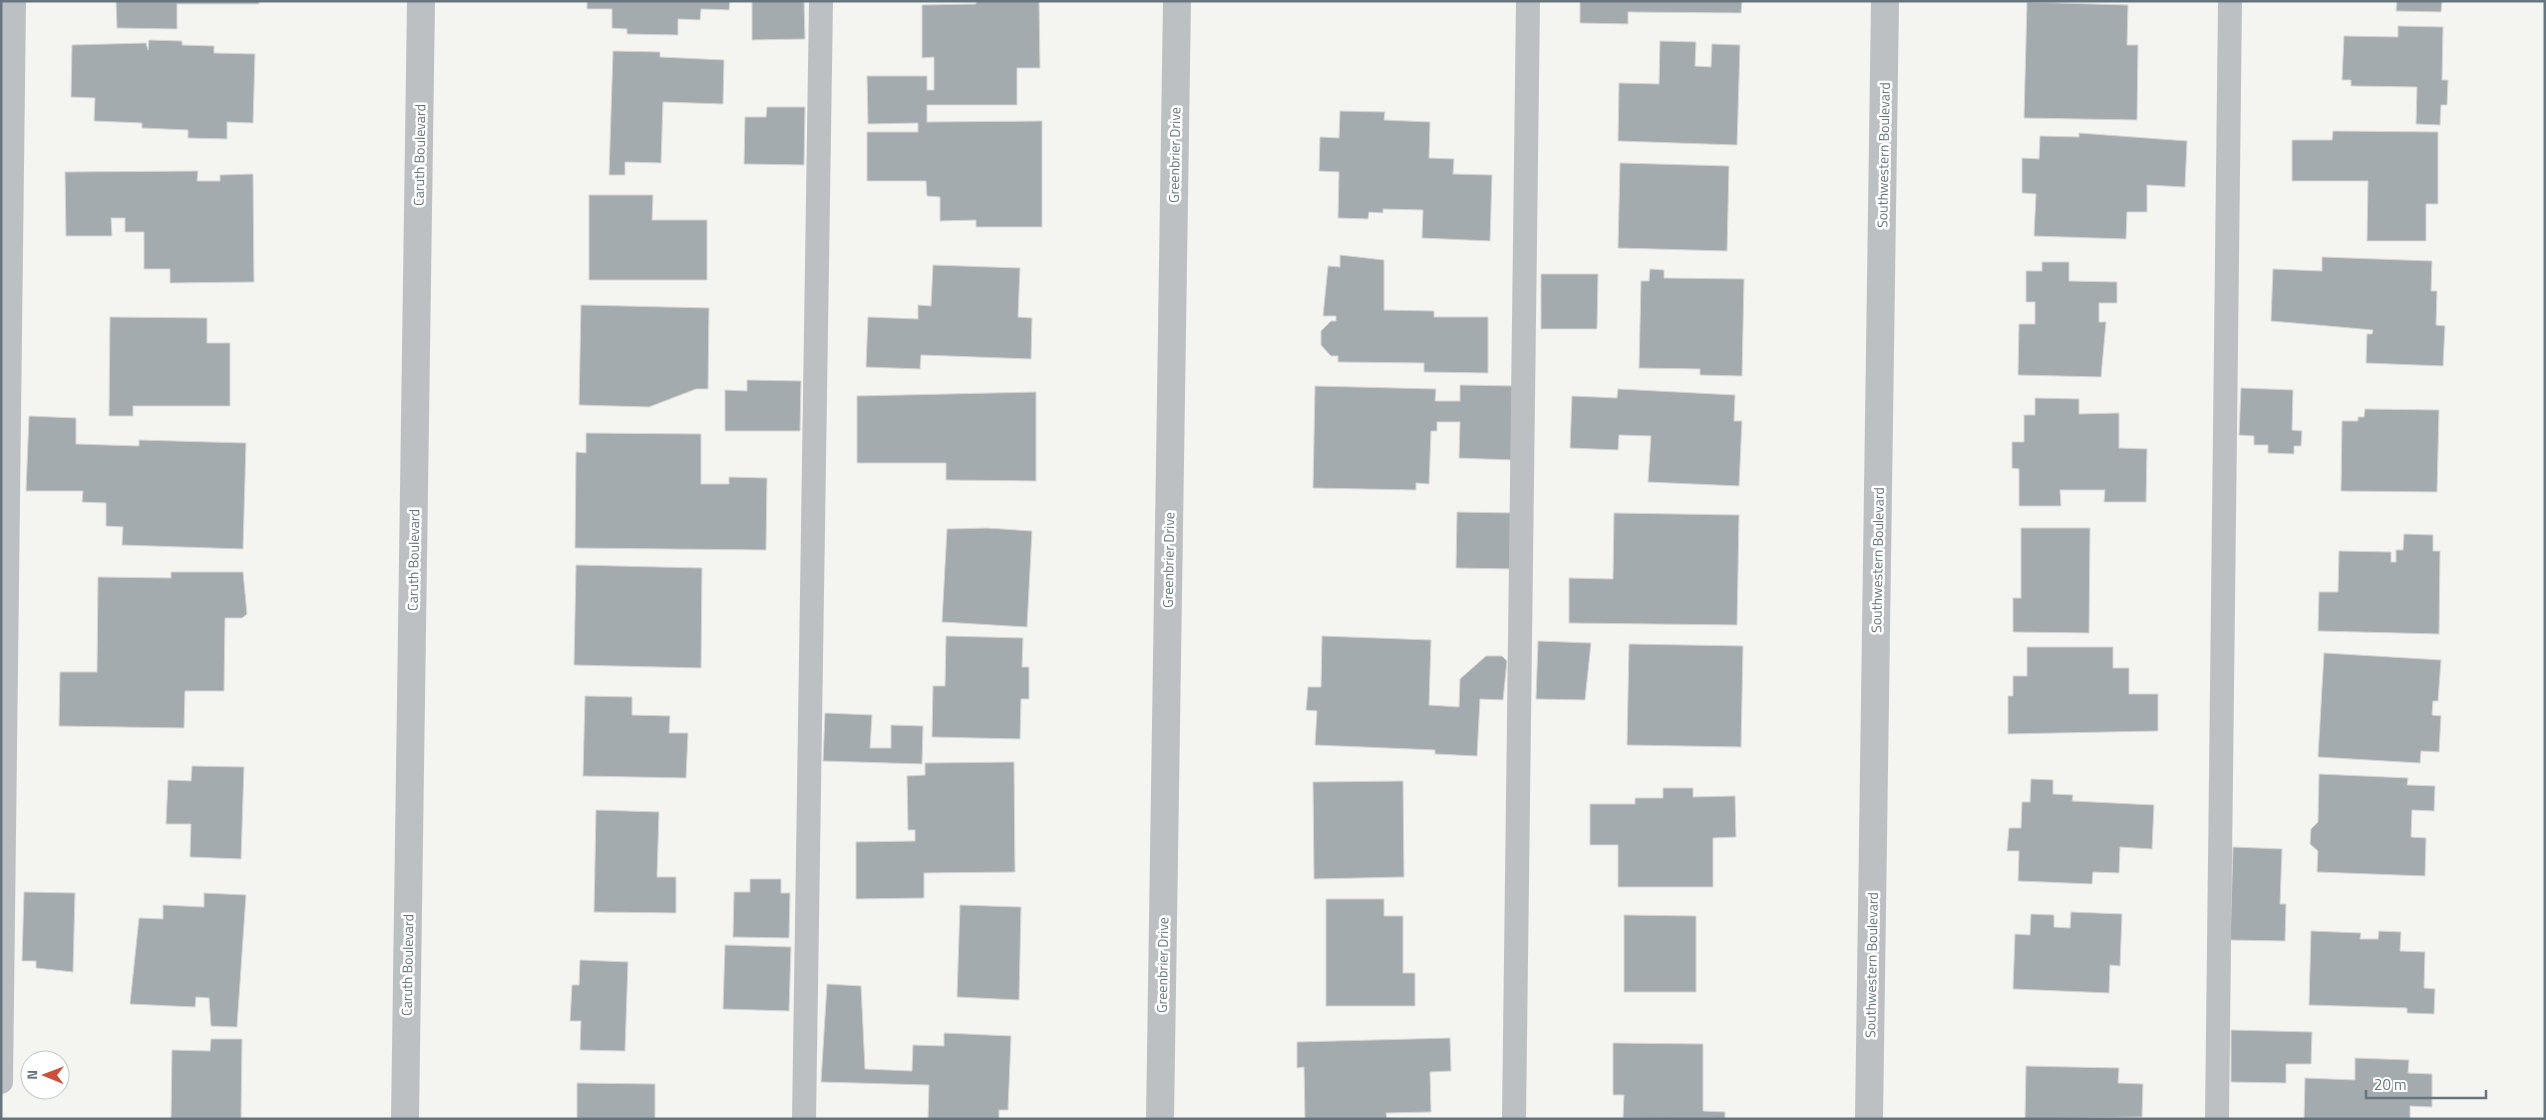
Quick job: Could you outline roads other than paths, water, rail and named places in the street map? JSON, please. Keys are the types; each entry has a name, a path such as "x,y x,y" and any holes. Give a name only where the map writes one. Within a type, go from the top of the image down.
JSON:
{"street":[{"name":"Caruth Boulevard","path":"405,1119 421,1"},
{"name":"Greenbrier Drive","path":"1160,1119 1177,1"},
{"name":"Southwestern Boulevard","path":"1869,1119 1886,1"}],"lane":[{"path":"1,1082 14,1"},
{"path":"804,1119 821,1"},
{"path":"1514,1119 1528,1"},
{"path":"2217,1119 2230,1"}]}
